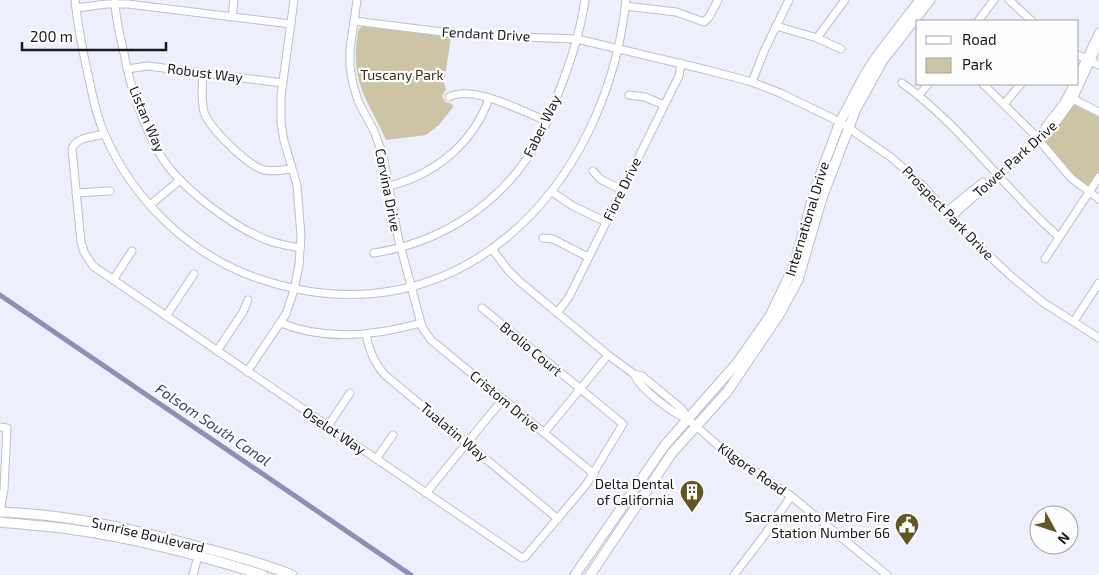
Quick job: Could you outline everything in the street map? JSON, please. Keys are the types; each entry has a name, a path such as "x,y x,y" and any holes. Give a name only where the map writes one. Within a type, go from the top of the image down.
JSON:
{"main road":[{"name":"International Drive","path":"575,575 649,468 748,348 770,316 799,252 821,170 840,122 876,56 920,0"},
{"name":"International Drive","path":"590,575 672,453 727,392 771,328 798,280 822,198 856,109 883,60 930,0"},
{"path":"789,296 790,284 799,262 799,252"},
{"path":"771,328 784,299 784,288"},
{"name":"Sunrise Boulevard","path":"1,517 60,518 124,528 197,546 292,575"},
{"name":"Sunrise Boulevard","path":"1,517 145,543 263,575"},
{"path":"145,543 154,540 191,548 197,546"},
{"path":"198,556 207,552 254,566 261,564"}],"street":[{"path":"174,10 176,0"},
{"path":"232,17 234,0"},
{"path":"247,372 281,323 294,290 300,248 301,236 297,185 284,141 281,123 283,83 294,0"},
{"name":"Corvina Drive","path":"357,0 350,58 353,84 358,101 379,143 400,248 421,324"},
{"name":"Faber Way","path":"374,253 422,241 446,230 488,202 523,164 547,121 563,83 577,39 585,0"},
{"path":"290,24 115,2 75,4 94,102 104,134 127,174 167,224 217,260 247,275 294,290 343,295 380,293 411,287 453,272 492,249 527,221 552,192 575,157 594,120 618,48 626,3 676,12 704,22 710,17 718,0"},
{"path":"752,82 765,48 789,0"},
{"path":"817,38 845,0"},
{"path":"979,20 994,0"},
{"path":"1008,0 1031,20"},
{"name":"Listan Way","path":"115,2 127,69 137,102 160,154 180,180 218,212 236,224 268,240 300,248"},
{"name":"Fendant Drive","path":"354,21 467,35 577,39 618,48"},
{"path":"776,26 817,38 841,50"},
{"name":"Tower Park Drive","path":"1079,84 1099,32"},
{"name":"Tower Park Drive","path":"1079,74 1099,43"},
{"name":"Prospect Park Drive","path":"618,48 752,82 794,99 840,122 875,145 908,171 967,235 1017,282 1044,303 1099,338"},
{"path":"1079,56 1099,65"},
{"name":"Fiore Drive","path":"557,313 569,298 681,71 681,63"},
{"name":"Robust Way","path":"127,69 148,66 283,83"},
{"path":"203,73 202,101 205,113 212,125 235,151 250,164 262,170 270,171 291,168"},
{"path":"902,83 919,95 997,173 1039,220 1059,237"},
{"path":"919,95 927,85"},
{"path":"984,85 1037,138 1072,178 1099,199"},
{"path":"1004,104 1020,85"},
{"name":"Tower Park Drive","path":"1037,138 1058,112 1073,85"},
{"name":"Tower Park Drive","path":"949,214 1059,119 1073,100 1079,85"},
{"path":"449,97 454,94 469,94 489,98 547,121"},
{"path":"629,95 645,97 664,105"},
{"path":"389,186 421,175 448,157 470,133 484,112 489,98"},
{"path":"1073,100 1099,112"},
{"name":"Oselot Way","path":"104,134 78,140 72,149 81,242 84,252 94,266 217,352 522,558 525,557 575,500 594,474 623,424 580,389"},
{"path":"593,171 600,179 622,190"},
{"path":"1045,259 1099,176"},
{"path":"150,205 180,180"},
{"path":"76,193 110,191"},
{"path":"552,192 573,206 606,222"},
{"path":"543,238 554,239 588,257"},
{"name":"Kilgore Road","path":"492,249 519,281 557,313 608,355 634,374 642,376 682,409 688,419 723,450 791,496 887,575"},
{"path":"113,280 132,251"},
{"path":"166,316 194,274"},
{"path":"1074,321 1099,283"},
{"path":"217,352 243,312 248,300"},
{"name":"Brolio Court","path":"482,308 580,389"},
{"path":"281,323 298,330 338,334 366,334 421,324"},
{"name":"Cristom Drive","path":"421,324 431,340 594,474"},
{"name":"Tualatin Way","path":"366,334 368,345 377,364 385,375 558,519"},
{"path":"544,433 608,355"},
{"path":"328,426 350,393"},
{"path":"426,493 503,399"},
{"path":"0,427 7,428 1,517"},
{"path":"376,459 394,435"},
{"path":"734,575 791,496"},
{"path":"193,575 198,556"}],"green space":[{"name":"Tuscany Park","path":"363,26 451,37 444,83 446,89 442,96 445,102 452,104 453,107 439,125 426,135 386,140 359,81 356,55 358,31"},
{"path":"1075,105 1099,117 1099,172 1091,184 1086,186 1045,143 1045,139 1070,107"}],"waterway":[{"name":"Folsom South Canal","path":"0,295 411,575"}],"place":[{"name":"Delta Dental of California","path":"692,513"},
{"name":"Sacramento Metro Fire Station Number 66","path":"907,546"}]}
